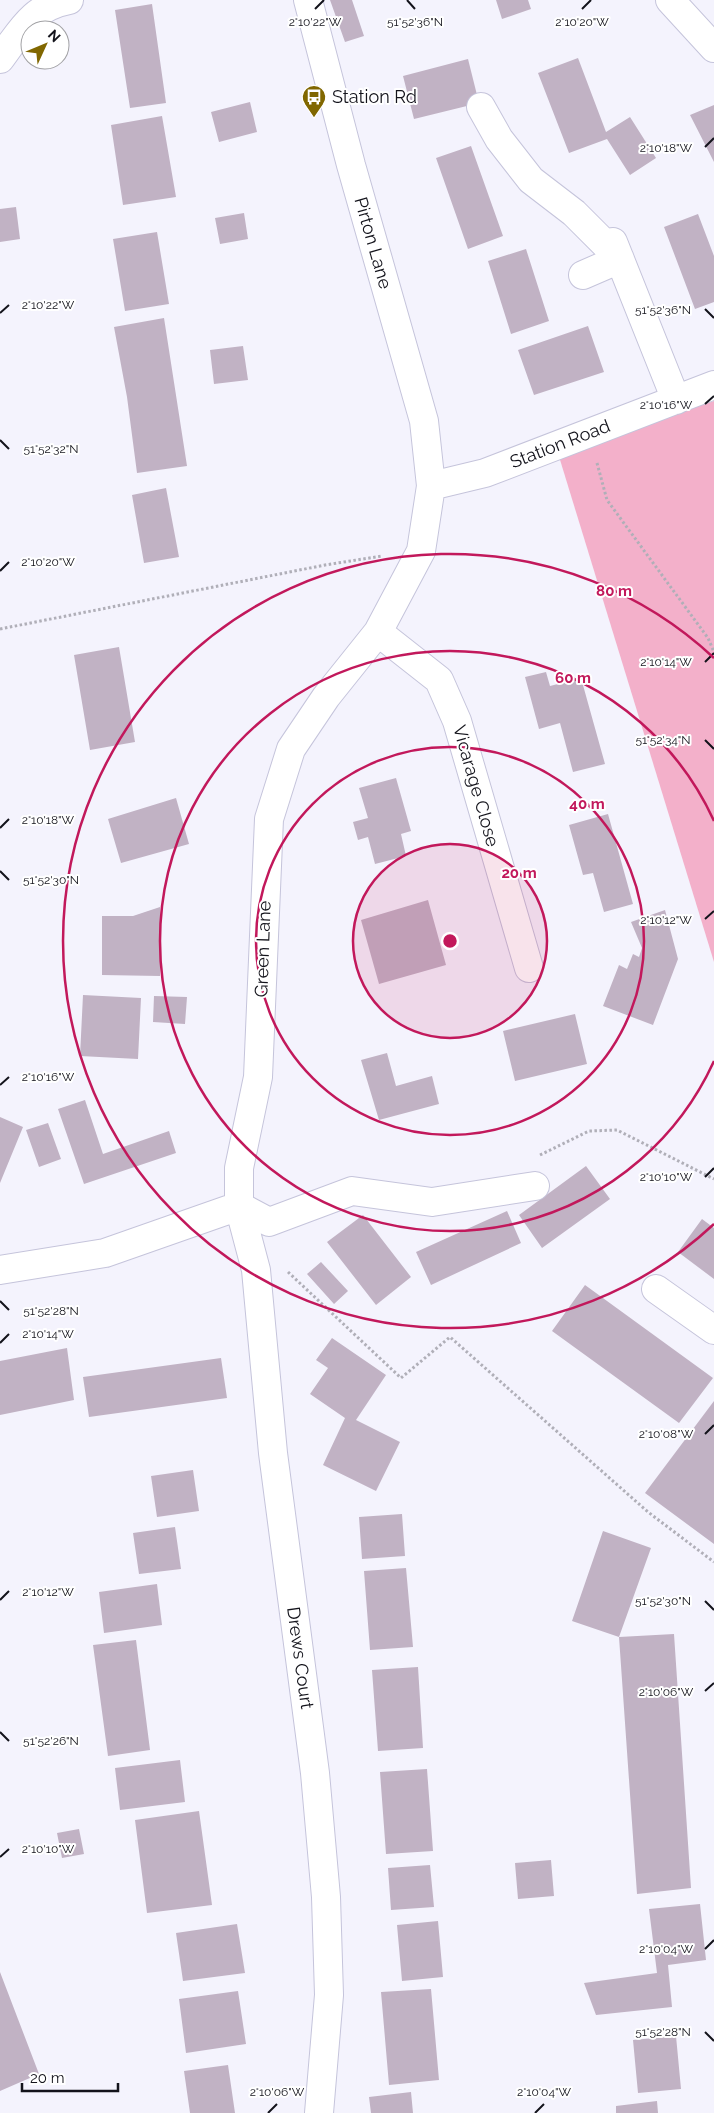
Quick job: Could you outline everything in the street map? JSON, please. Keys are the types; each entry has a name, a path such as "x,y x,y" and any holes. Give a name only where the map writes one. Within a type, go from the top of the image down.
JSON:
{"street":[{"path":"0,58 36,13 53,3 68,0"},
{"name":"Pirton Lane","path":"308,0 351,166 424,421 431,486"},
{"path":"670,0 714,48"},
{"path":"481,107 499,139 531,180 574,212 620,259"},
{"path":"607,229 676,400"},
{"path":"583,275 620,259"},
{"name":"Station Road","path":"431,486 485,473 714,384"},
{"name":"Green Lane","path":"239,1206 239,1168 258,1077 268,819 291,749 326,697 378,632 421,551 431,486"},
{"name":"Vicarage Close","path":"378,632 439,680 454,713 529,968"},
{"path":"0,1270 105,1253 239,1206 269,1222 352,1191 432,1202 535,1186"},
{"name":"Drews Court","path":"239,1206 256,1270 273,1453 315,1773 326,1897 329,1995 319,2113"},
{"path":"656,1290 714,1330"}],"path":[{"path":"590,433 607,500 708,638 714,652"},
{"path":"0,629 325,565 421,551"},
{"path":"249,1243 274,1259 401,1378 450,1336 648,1512 714,1562"}],"shaded area":[{"path":"714,401 714,962 557,450"}],"building":[{"path":"330,0 352,0 364,36 345,42"},
{"path":"496,0 528,0 531,9 502,19"},
{"path":"152,4 166,103 130,108 115,10"},
{"path":"578,58 606,132 630,117 656,158 630,175 607,139 569,153 538,73"},
{"path":"468,59 479,103 414,119 403,76"},
{"path":"250,102 257,132 219,142 211,112"},
{"path":"714,105 714,162 690,115"},
{"path":"162,116 176,197 123,205 111,125"},
{"path":"471,146 503,236 468,249 436,158"},
{"path":"16,207 20,239 0,242 0,209"},
{"path":"244,213 248,239 220,244 215,218"},
{"path":"698,214 714,256 714,302 695,309 664,227"},
{"path":"157,232 169,304 125,311 113,239"},
{"path":"526,249 549,321 511,334 488,261"},
{"path":"164,318 187,466 137,473 127,397 114,327"},
{"path":"588,326 604,372 534,395 518,350"},
{"path":"243,346 248,380 214,384 210,350"},
{"path":"166,488 179,557 144,563 132,495"},
{"path":"119,647 135,742 90,750 74,655"},
{"path":"546,672 550,686 581,678 605,764 573,772 560,723 539,729 525,677"},
{"path":"396,778 411,831 401,834 406,856 375,864 368,837 358,840 353,822 368,818 359,788"},
{"path":"176,798 189,844 121,863 108,819"},
{"path":"608,814 633,904 604,912 593,873 583,875 569,825"},
{"path":"428,900 446,965 379,984 361,920"},
{"path":"160,907 160,976 102,975 102,916 133,916"},
{"path":"665,910 678,959 653,1025 603,1006 619,965 627,969 633,954 639,957 642,948 631,922"},
{"path":"83,995 141,998 138,1059 80,1056"},
{"path":"154,996 187,997 185,1024 153,1022"},
{"path":"575,1014 587,1064 515,1081 503,1031"},
{"path":"387,1053 396,1086 432,1076 439,1104 379,1120 361,1060"},
{"path":"85,1100 103,1154 169,1131 176,1153 84,1184 58,1109"},
{"path":"0,1117 23,1127 0,1183"},
{"path":"48,1123 61,1159 39,1167 26,1130"},
{"path":"586,1166 610,1199 542,1248 519,1215"},
{"path":"507,1211 521,1243 431,1285 416,1252"},
{"path":"363,1215 411,1277 376,1305 327,1242"},
{"path":"702,1219 714,1228 714,1279 678,1252"},
{"path":"321,1262 348,1291 334,1304 307,1274"},
{"path":"585,1285 713,1378 679,1423 552,1331"},
{"path":"332,1338 386,1375 356,1420 400,1442 376,1491 323,1465 345,1418 310,1394 328,1368 316,1360"},
{"path":"67,1348 74,1400 0,1415 0,1361"},
{"path":"221,1358 227,1398 89,1417 83,1377"},
{"path":"714,1401 714,1544 645,1493"},
{"path":"193,1470 199,1511 157,1517 151,1476"},
{"path":"402,1514 405,1556 362,1559 359,1517"},
{"path":"175,1527 181,1569 139,1574 133,1533"},
{"path":"603,1531 651,1548 619,1637 572,1621"},
{"path":"406,1568 413,1647 370,1650 364,1571"},
{"path":"157,1584 162,1625 104,1633 99,1592"},
{"path":"674,1634 691,1888 637,1894 619,1637"},
{"path":"136,1640 150,1750 108,1756 93,1645"},
{"path":"418,1667 423,1748 378,1751 372,1670"},
{"path":"180,1760 185,1802 120,1810 115,1768"},
{"path":"427,1769 433,1851 386,1854 380,1772"},
{"path":"199,1811 212,1905 147,1913 135,1820"},
{"path":"79,1829 84,1854 62,1858 57,1833"},
{"path":"551,1860 554,1896 518,1899 515,1863"},
{"path":"430,1865 434,1907 391,1910 388,1868"},
{"path":"700,1904 706,1960 668,1965 672,2007 596,2015 584,1983 657,1973 649,1909"},
{"path":"438,1921 443,1977 402,1981 397,1925"},
{"path":"237,1924 245,1973 183,1981 176,1933"},
{"path":"0,1972 39,2074 0,2091"},
{"path":"431,1989 439,2080 389,2085 381,1992"},
{"path":"238,1991 246,2044 186,2053 179,1999"},
{"path":"676,2036 681,2089 638,2093 633,2040"},
{"path":"228,2065 235,2113 190,2113 184,2071"},
{"path":"411,2092 413,2113 371,2113 369,2097"},
{"path":"657,2101 658,2113 616,2113 616,2106"}],"place":[{"name":"Station Rd","path":"314,118"}]}
